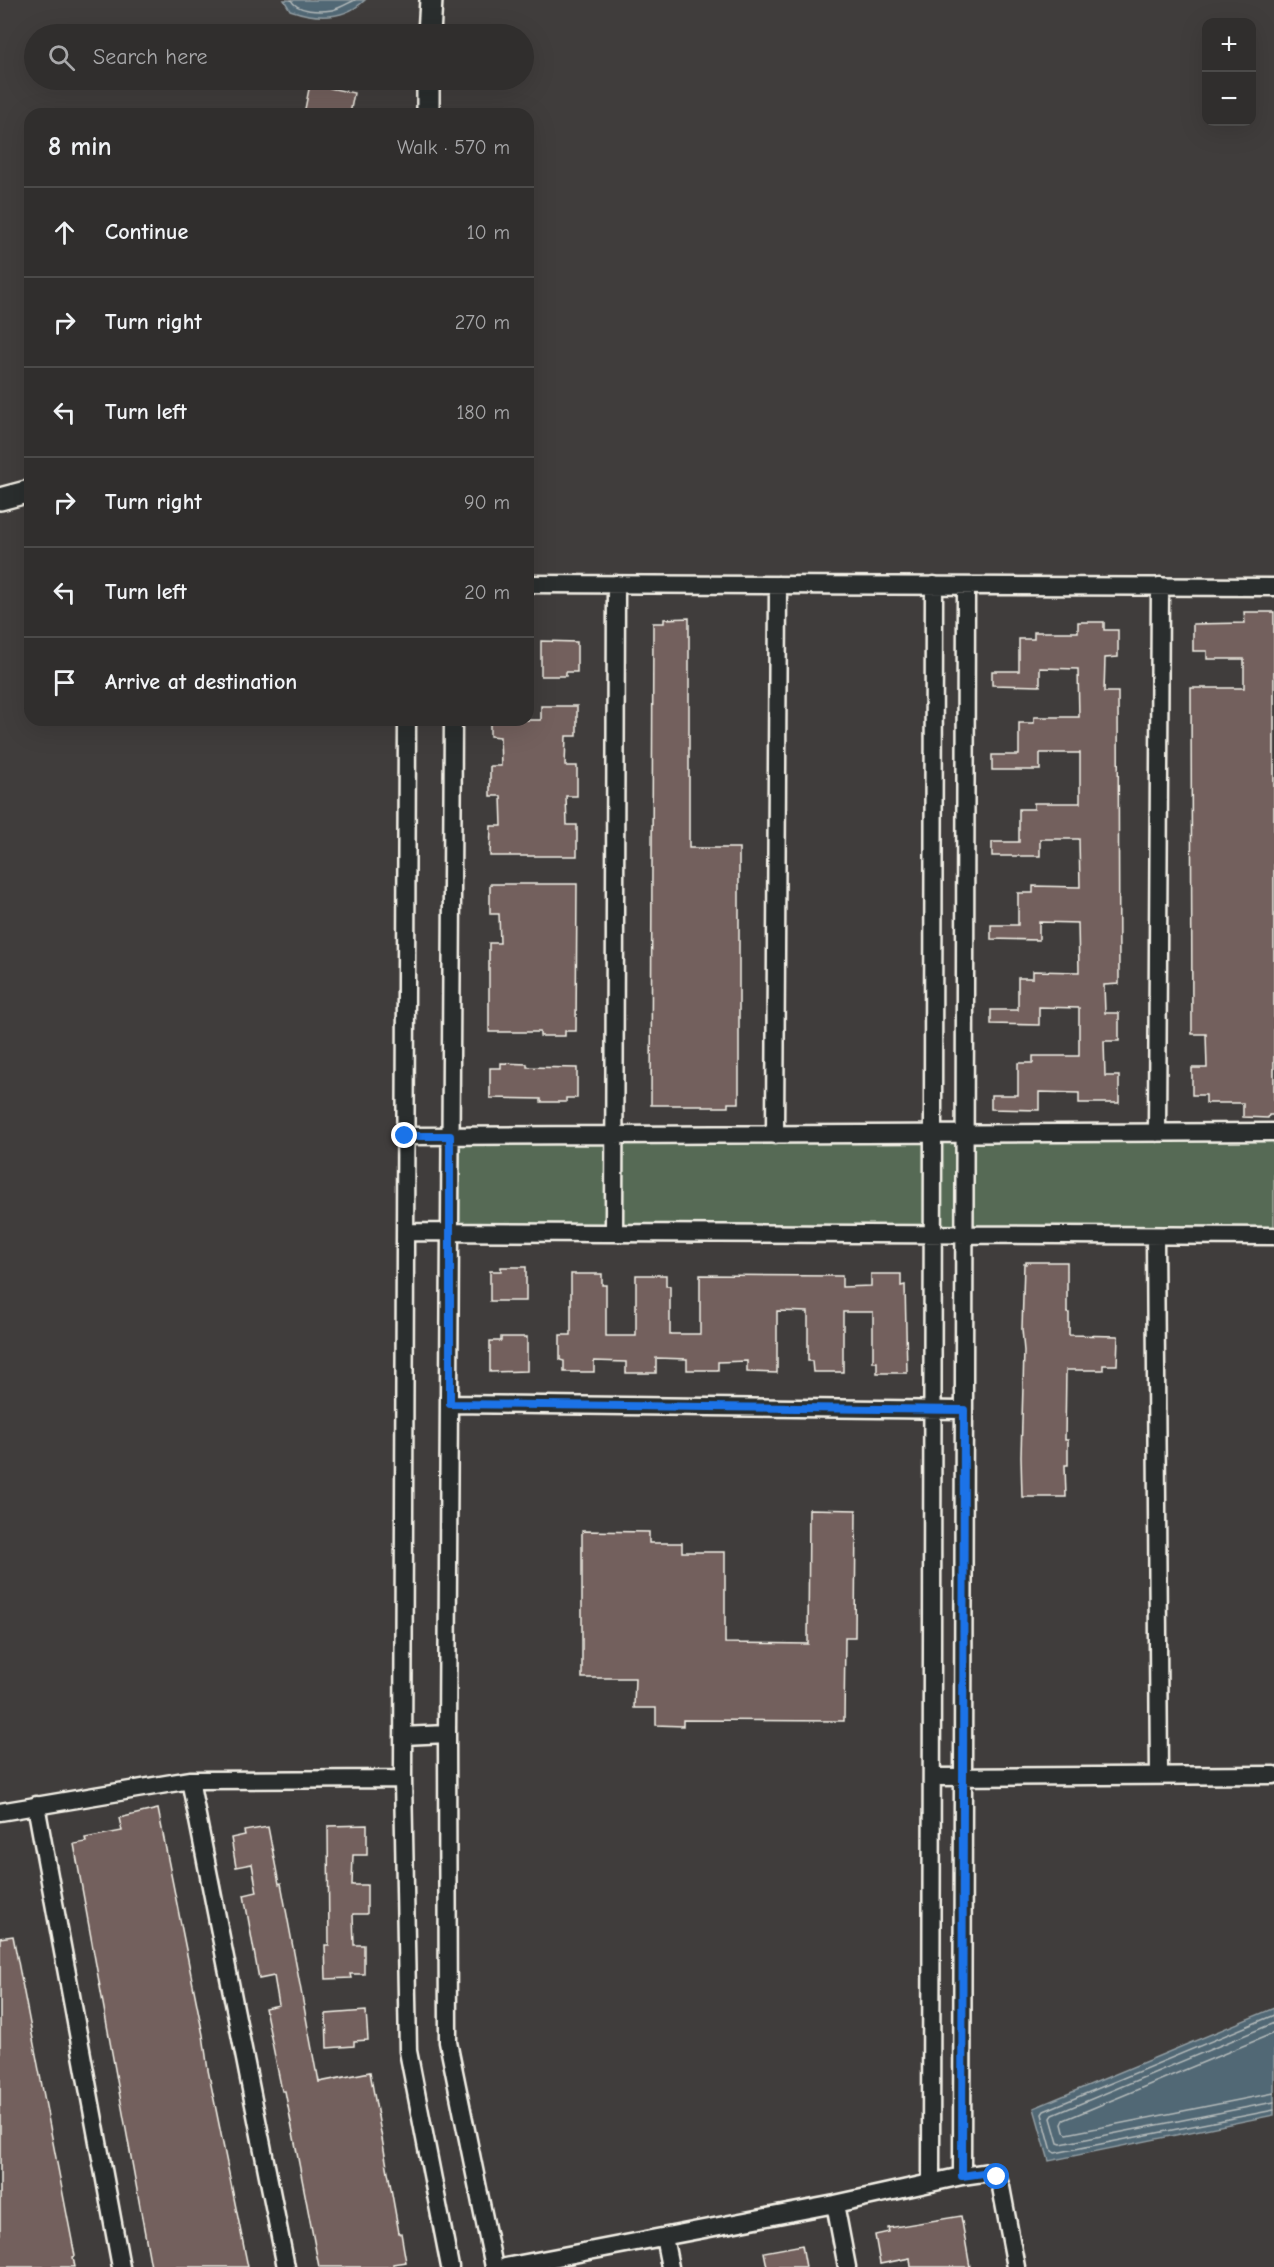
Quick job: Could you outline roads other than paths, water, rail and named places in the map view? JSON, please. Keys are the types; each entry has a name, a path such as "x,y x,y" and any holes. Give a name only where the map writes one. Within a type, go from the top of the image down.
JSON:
{"street":[{"path":"429,24 430,0"},
{"path":"428,90 428,108"},
{"path":"0,499 24,493"},
{"path":"534,584 1274,587"},
{"path":"614,1233 616,584"},
{"path":"776,1135 778,585"},
{"path":"931,2183 933,585"},
{"path":"962,2176 966,586"},
{"path":"1157,1133 1160,586"},
{"path":"407,726 403,1779 408,2051 450,2267"},
{"path":"453,726 447,1734 448,2042 494,2267"},
{"path":"405,1136 1274,1132"},
{"path":"405,1232 1274,1236"},
{"path":"1155,1236 1159,1774"},
{"path":"450,1404 964,1410"},
{"path":"403,1736 447,1734"},
{"path":"932,1777 1274,1775"},
{"path":"0,1812 190,1780 403,1779"},
{"path":"190,1780 286,2267"},
{"path":"36,1805 121,2267"},
{"path":"505,2267 990,2172 997,2177 1001,2187 1016,2267"},
{"path":"835,2204 847,2267"},
{"path":"664,2236 670,2267"}],"water":[{"path":"284,0 365,0 348,11 320,16 290,10"},
{"path":"1274,2008 1274,2115 1049,2161 1034,2108"}]}
